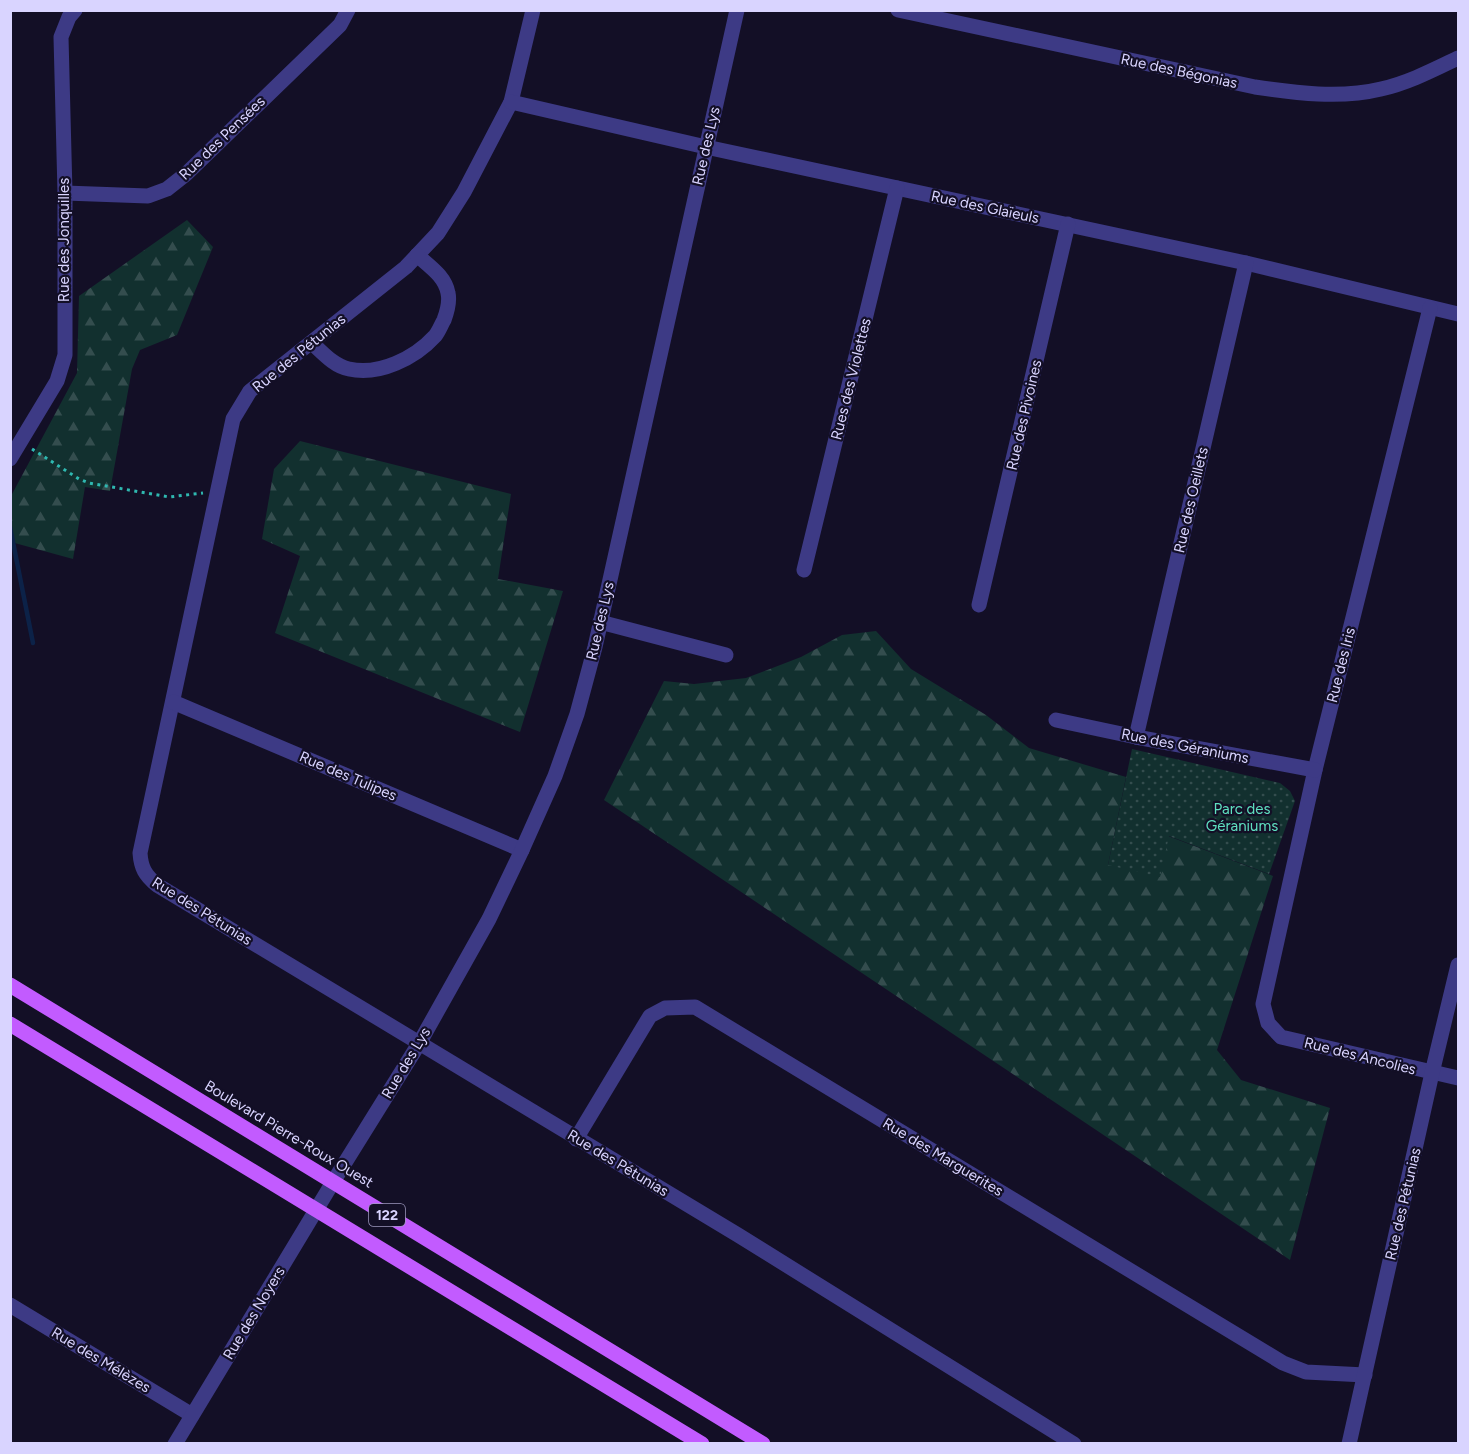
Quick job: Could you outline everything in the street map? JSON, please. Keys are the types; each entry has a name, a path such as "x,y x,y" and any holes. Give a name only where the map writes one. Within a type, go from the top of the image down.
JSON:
{"main road":[{"name":"Boulevard Pierre-Roux Ouest","path":"10,985 763,1443"},
{"name":"122","path":"10,1024 702,1443"}],"street":[{"name":"Rue des Jonquilles","path":"10,459 57,381 65,355 65,193 61,37 69,17 75,10"},
{"name":"Rue des Pensées","path":"65,193 148,196 167,189 186,174 331,33 348,10"},
{"name":"Rue des Pétunias","path":"533,10 511,102 464,192 438,233 406,267 250,391 233,419 140,853 140,865 146,876 157,885 738,1235 1074,1443"},
{"name":"Rue des Lys","path":"333,1182 420,1042 489,919 555,776 577,714 600,622 737,10"},
{"name":"Rue des Bégonias","path":"898,10 1255,87 1292,92 1342,94 1380,90 1418,78 1458,58"},
{"name":"Rue des Glaïeuls","path":"511,102 706,147 1246,263 1458,314"},
{"name":"Rues des Violettes","path":"804,570 897,188"},
{"name":"Rue des Pivoines","path":"979,605 1068,224"},
{"path":"312,343 332,362 348,369 371,370 388,366 419,350 437,334 448,310 448,293 441,277 417,255"},
{"name":"Rue des Oeillets","path":"1136,737 1246,263"},
{"name":"Rue des Iris","path":"1268,1023 1263,1004 1315,770 1430,308"},
{"path":"600,622 726,655"},
{"name":"Rue des Tulipes","path":"173,702 522,850"},
{"name":"Rue des Géraniums","path":"1056,720 1315,770"},
{"name":"Rue des Pétunias","path":"1349,1443 1458,965"},
{"name":"Rue des Marguerites","path":"576,1139 650,1017 665,1008 694,1007 1283,1363 1306,1372 1365,1375"},
{"name":"Rue des Ancolies","path":"1268,1023 1281,1036 1458,1078"},
{"name":"Rue des Noyers","path":"175,1443 333,1182"},
{"name":"Rue des Mélèzes","path":"10,1305 192,1414"}],"path":[{"path":"21,441 79,479 89,483 169,497 218,492"}],"green space":[{"path":"187,220 213,247 177,335 140,350 132,369 110,491 85,487 73,559 11,542 11,496 77,373 79,296"},
{"path":"300,441 511,494 498,579 563,591 520,732 275,633 300,556 262,539 274,469"},
{"path":"876,631 911,669 986,715 1029,748 1126,777 1108,865 1168,836 1273,876 1217,1050 1241,1080 1330,1108 1290,1260 604,800 664,681 694,684 746,678 801,657 842,635"},
{"name":"Parc des Géraniums","path":"1132,749 1280,783 1290,791 1295,801 1269,874 1169,836 1160,877 1108,865"}],"waterway":[{"path":"10,527 33,643"}]}
